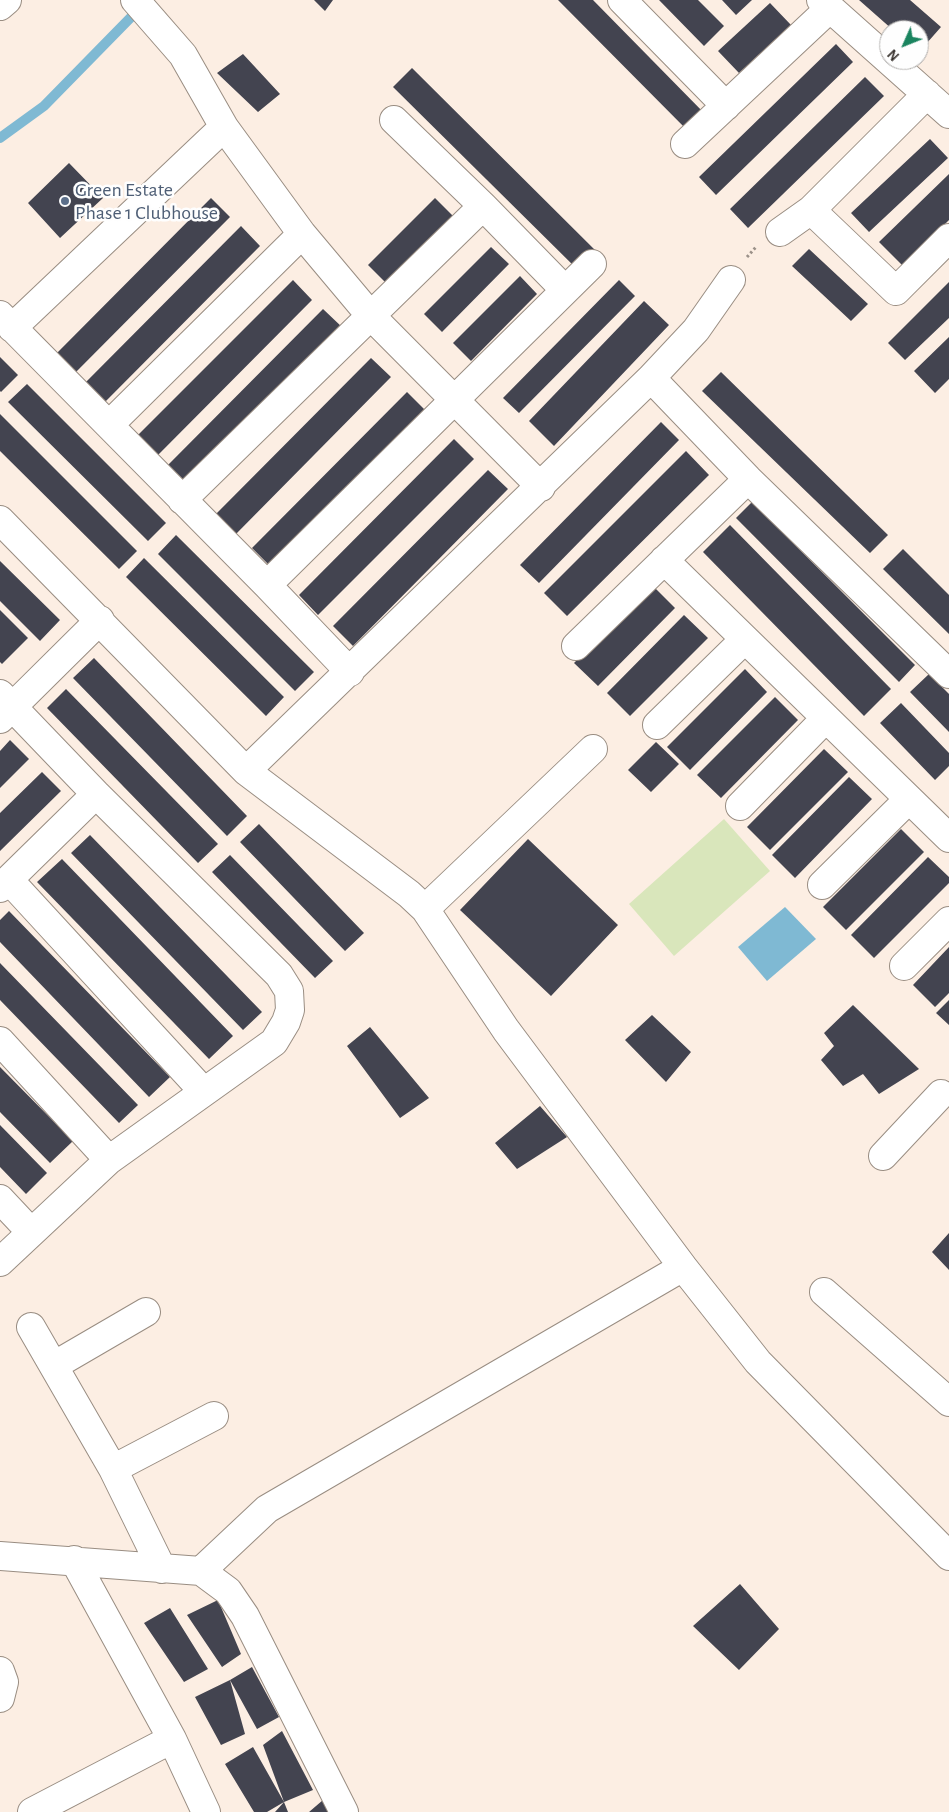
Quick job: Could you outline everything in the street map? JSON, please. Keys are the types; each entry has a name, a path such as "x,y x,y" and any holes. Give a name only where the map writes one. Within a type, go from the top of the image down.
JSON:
{"street":[{"path":"0,6 7,0"},
{"path":"135,0 183,55 224,126 302,234 370,315 542,487"},
{"path":"622,0 726,106"},
{"path":"685,144 726,106 825,4 949,114"},
{"path":"780,232 811,210 927,94"},
{"path":"394,120 483,206 564,290"},
{"path":"224,126 6,321 267,585 350,672"},
{"path":"182,500 483,206"},
{"path":"811,210 896,292 949,238"},
{"path":"109,425 302,234"},
{"path":"267,585 592,264"},
{"path":"246,771 542,487 651,378 696,330 731,280"},
{"path":"651,378 748,479 949,674"},
{"path":"576,646 748,479"},
{"path":"0,520 246,771 409,894 425,909 506,1030 683,1267 758,1362 949,1556"},
{"path":"664,560 949,838"},
{"path":"0,1262 109,1160 274,1042 286,1022 290,1010 289,991 279,975 96,794 4,707 100,620"},
{"path":"657,725 745,639"},
{"path":"740,806 826,718"},
{"path":"425,909 593,749"},
{"path":"96,794 4,884 204,1092"},
{"path":"822,885 909,799"},
{"path":"904,966 949,920"},
{"path":"0,1041 109,1160"},
{"path":"883,1156 941,1094"},
{"path":"0,1199 31,1232"},
{"path":"202,1571 267,1509 683,1267"},
{"path":"824,1292 949,1402"},
{"path":"55,1365 146,1312"},
{"path":"31,1327 55,1365 112,1469 162,1569"},
{"path":"112,1469 214,1416"},
{"path":"0,1556 202,1571 228,1592 245,1616 344,1812"},
{"path":"74,1560 172,1739 206,1812"},
{"path":"0,1671 4,1682 0,1698"},
{"path":"32,1812 172,1739"}],"path":[{"path":"731,280 750,252 768,234 780,232"}],"green space":[{"path":"724,819 770,871 674,956 629,904"}],"water":[{"path":"785,907 816,939 767,981 738,947"}],"building":[{"path":"314,0 333,0 325,11"},
{"path":"558,0 593,0 707,116 690,133"},
{"path":"659,0 698,0 724,26 704,46"},
{"path":"722,0 752,0 736,15"},
{"path":"859,0 910,0 941,27 929,41 929,20 882,20"},
{"path":"770,3 791,25 739,73 718,51"},
{"path":"836,44 853,62 716,195 699,177"},
{"path":"243,54 280,94 258,112 217,73"},
{"path":"412,68 599,254 580,272 393,87"},
{"path":"865,77 884,96 748,228 730,209"},
{"path":"930,139 948,158 869,232 851,213"},
{"name":"Green Estate Phase 1 Clubhouse","path":"69,163 103,198 60,238 28,203"},
{"path":"949,174 949,220 903,266 879,242"},
{"path":"211,198 230,217 75,373 56,354"},
{"path":"435,198 453,216 386,283 368,265"},
{"path":"241,226 260,246 105,402 85,383"},
{"path":"491,247 509,264 442,332 424,314"},
{"path":"809,249 868,304 851,321 792,266"},
{"path":"520,276 537,294 471,361 453,343"},
{"path":"293,280 312,300 157,456 137,436"},
{"path":"619,280 635,296 519,413 503,398"},
{"path":"949,282 949,318 905,360 888,343"},
{"path":"644,301 669,325 554,446 529,421"},
{"path":"323,309 343,328 188,484 168,465"},
{"path":"949,337 949,379 935,393 914,371"},
{"path":"0,357 18,375 1,392 0,391"},
{"path":"371,358 391,377 236,534 216,514"},
{"path":"721,372 888,535 870,553 702,391"},
{"path":"27,384 166,523 148,541 8,402"},
{"path":"407,392 426,411 271,567 252,548"},
{"path":"0,414 137,551 119,569 0,451"},
{"path":"661,422 679,440 539,583 520,565"},
{"path":"454,439 474,459 318,615 299,595"},
{"path":"686,451 709,475 567,616 544,593"},
{"path":"488,470 508,489 353,646 333,626"},
{"path":"752,502 915,665 899,682 736,518"},
{"path":"730,525 891,689 864,716 703,552"},
{"path":"176,535 314,672 295,691 158,554"},
{"path":"903,549 949,595 949,634 883,569"},
{"path":"144,558 284,697 266,716 126,577"},
{"path":"0,561 60,620 40,641 0,601"},
{"path":"652,585 675,608 598,686 574,663"},
{"path":"0,610 28,638 2,664 0,662"},
{"path":"684,615 708,638 630,716 607,693"},
{"path":"94,658 247,816 227,836 73,678"},
{"path":"745,669 767,692 690,770 667,747"},
{"path":"929,674 949,694 949,732 910,692"},
{"path":"66,689 218,844 198,863 47,708"},
{"path":"775,697 798,720 721,798 697,775"},
{"path":"901,703 949,753 949,766 935,780 880,723"},
{"path":"10,740 29,759 0,788 0,751"},
{"path":"656,742 679,764 651,792 628,770"},
{"path":"824,749 848,772 770,850 747,827"},
{"path":"42,772 61,791 0,851 0,813"},
{"path":"849,777 872,799 795,878 772,855"},
{"path":"259,824 364,933 345,951 240,842"},
{"path":"901,829 924,852 846,930 823,907"},
{"path":"90,835 262,1012 243,1030 71,853"},
{"path":"528,839 618,925 551,996 460,910"},
{"path":"230,855 333,961 315,978 212,872"},
{"path":"928,857 949,877 949,883 874,958 851,935"},
{"path":"62,859 233,1036 209,1059 37,882"},
{"path":"9,911 170,1077 149,1097 0,942 0,920"},
{"path":"949,947 949,993 935,1007 913,985"},
{"path":"0,963 138,1105 119,1123 0,1000"},
{"path":"949,1000 949,1025 936,1013"},
{"path":"853,1005 919,1069 879,1094 863,1074 843,1086 821,1060 834,1046 824,1033"},
{"path":"652,1015 691,1052 666,1082 625,1040"},
{"path":"370,1027 429,1098 400,1118 347,1046"},
{"path":"0,1067 73,1141 50,1163 0,1112"},
{"path":"540,1106 567,1137 517,1169 495,1143"},
{"path":"0,1125 47,1173 26,1194 0,1167"},
{"path":"949,1233 949,1270 932,1252"},
{"path":"740,1584 779,1629 739,1670 693,1626"},
{"path":"218,1600 241,1654 222,1667 187,1615"},
{"path":"170,1608 208,1669 184,1682 144,1623"},
{"path":"252,1667 279,1717 257,1729 230,1680"},
{"path":"230,1680 245,1734 221,1745 195,1697"},
{"path":"282,1731 313,1790 284,1802 263,1745"},
{"path":"253,1747 284,1802 267,1812 254,1812 225,1764"},
{"path":"323,1800 328,1812 309,1812"},
{"path":"284,1802 288,1812 275,1812"}],"waterway":[{"path":"0,138 44,106 140,8"}],"place":[{"name":"Green Estate Phase 1 Clubhouse","path":"65,201"}]}
